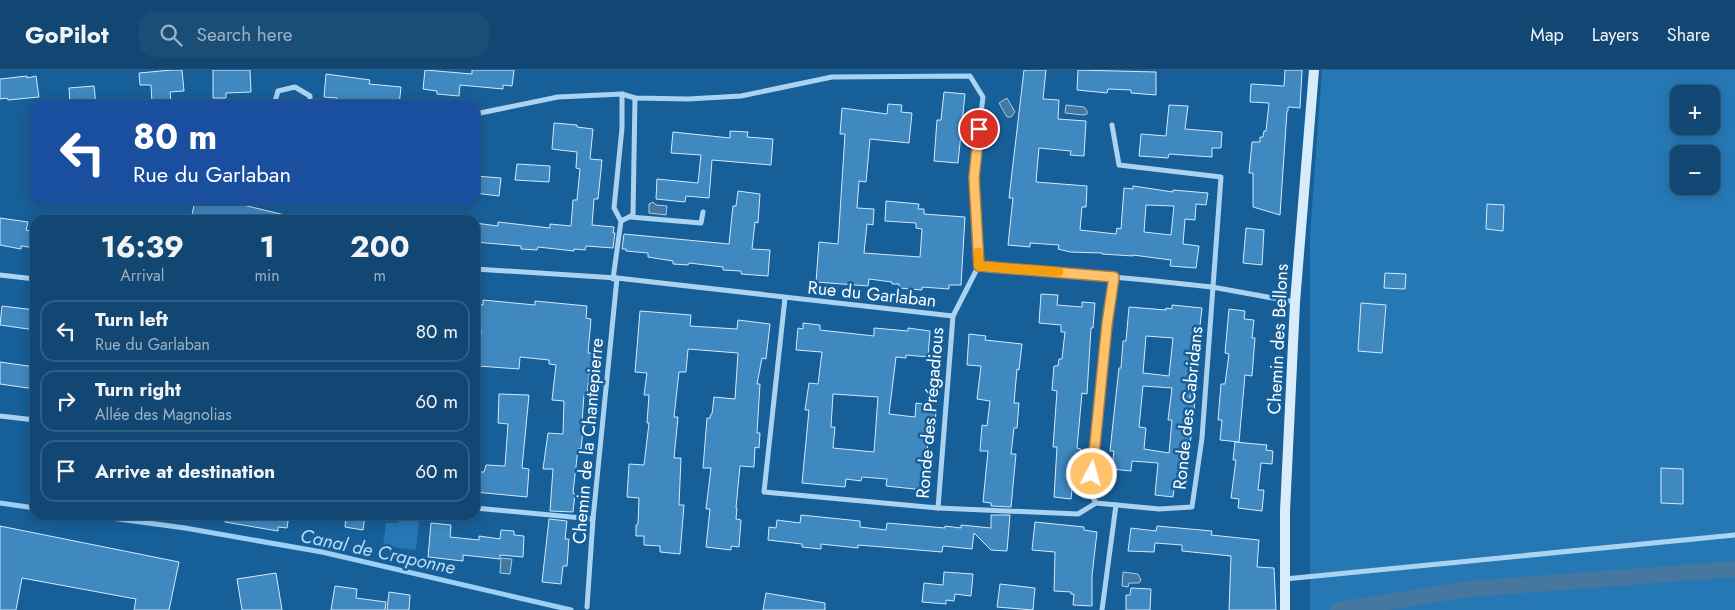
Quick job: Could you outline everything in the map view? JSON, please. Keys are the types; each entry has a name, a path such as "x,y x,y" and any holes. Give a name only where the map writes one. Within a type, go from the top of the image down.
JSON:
{"main road":[{"name":"Chemin des Bellons","path":"1286,610 1285,511 1295,302 1314,70"}],"street":[{"path":"480,113 558,97 622,94 636,98 688,99 741,96 832,77 970,76 983,97 974,178 979,266 1212,287 1295,302"},
{"path":"275,100 278,91 295,87 310,96 310,100"},
{"path":"622,94 622,128 614,208 621,221 633,215 636,98"},
{"path":"1112,125 1119,165 1221,177 1212,287"},
{"path":"628,217 700,223 703,212"},
{"name":"Chemin de la Chantepierre","path":"587,609 593,519 621,221"},
{"name":"Rue du Garlaban","path":"480,269 615,279 952,316 979,266"},
{"path":"0,275 30,278"},
{"path":"938,508 1078,514 1096,503 1090,493 1107,324 1114,277"},
{"name":"Ronde des Cabridans","path":"1096,503 1159,509 1192,507 1202,438 1212,287"},
{"name":"Ronde des Prégadious","path":"785,298 764,492 938,508 952,316"},
{"path":"0,416 30,419"},
{"path":"1102,610 1116,505"},
{"path":"480,508 593,519"},
{"path":"1285,579 1735,535"}],"shaded area":[{"path":"1322,70 1735,70 1735,610 1310,610 1310,236"},
{"path":"1007,98 1015,112 1011,117 1007,117 999,103"},
{"path":"1066,105 1084,107 1087,114 1065,113"},
{"path":"653,202 656,205 667,206 666,215 649,213 649,204"},
{"path":"399,520 419,520 416,550 383,546 386,523 398,523"},
{"path":"501,558 512,559 510,574 500,573"},
{"path":"1123,572 1138,574 1141,580 1139,583 1129,583 1128,587 1122,586"}],"building":[{"path":"182,70 184,91 170,92 171,100 152,100 151,85 140,85 139,73"},
{"path":"213,70 250,70 251,92 226,93 226,98 213,98"},
{"path":"425,70 472,74 472,70 514,70 512,86 503,85 503,89 460,85 459,96 437,94 437,91 423,89"},
{"path":"1024,70 1046,70 1043,99 1059,100 1058,119 1086,121 1084,156 1070,155 1071,151 1039,148 1036,182 1087,186 1086,207 1082,207 1080,230 1116,234 1117,228 1121,229 1124,188 1133,189 1133,186 1173,192 1173,190 1208,193 1206,205 1196,204 1195,220 1185,219 1183,244 1199,246 1196,268 1170,266 1171,260 1133,255 1070,252 1058,249 1059,245 1030,243 1030,247 1008,245 1013,198 1009,198","holes":["1146,205 1174,206 1171,235 1144,232"]},
{"path":"1078,70 1156,72 1156,95 1131,93 1131,90 1108,89 1107,93 1077,90"},
{"path":"1285,70 1302,70 1300,108 1288,107 1287,111 1280,215 1253,207 1253,173 1249,173 1252,142 1260,142 1260,137 1263,137 1264,131 1266,131 1269,103 1250,102 1251,84 1284,86"},
{"path":"326,74 370,80 369,84 401,87 400,100 336,100 337,98 324,97"},
{"path":"27,76 27,78 36,76 39,97 0,99 0,79"},
{"path":"94,86 95,100 70,100 69,88"},
{"path":"944,92 965,94 958,163 934,161 937,120 941,120"},
{"path":"888,104 902,105 901,112 912,113 909,143 870,139 866,182 859,181 857,208 874,209 873,225 867,224 864,253 920,257 922,229 916,228 916,223 885,221 886,201 919,204 918,209 924,209 924,214 965,217 961,285 949,285 949,289 922,287 922,290 899,288 899,284 869,279 868,286 816,282 819,242 838,244 845,134 840,134 842,108 887,114"},
{"path":"1169,105 1188,106 1185,129 1222,132 1221,148 1212,148 1212,157 1169,154 1168,158 1139,156 1141,134 1166,136"},
{"path":"554,123 577,125 577,127 593,129 590,159 602,160 598,199 594,199 592,225 614,227 613,248 586,246 585,250 574,249 574,251 538,247 537,250 521,249 521,246 480,242 480,224 498,226 498,222 550,228 550,224 571,226 573,200 577,200 580,169 576,168 577,152 552,149"},
{"path":"730,131 748,132 747,137 773,139 771,165 712,160 709,198 686,196 685,202 656,199 657,179 698,183 701,155 671,153 673,132 730,138"},
{"path":"517,164 550,166 549,182 515,180"},
{"path":"480,176 501,178 499,196 480,194"},
{"path":"738,191 760,194 758,223 755,222 752,249 770,250 768,276 741,274 741,271 723,270 723,267 689,263 688,265 673,264 673,261 648,257 648,253 622,249 624,234 729,244 733,206 736,206"},
{"path":"1487,204 1504,205 1503,231 1486,229"},
{"path":"194,205 243,205 285,215 192,215"},
{"path":"0,218 28,222 26,230 30,231 30,247 21,246 21,249 0,245"},
{"path":"1246,228 1264,230 1262,265 1243,263"},
{"path":"1385,273 1406,274 1405,289 1384,288"},
{"path":"1041,294 1058,295 1057,305 1082,307 1082,302 1095,303 1093,328 1091,328 1087,394 1082,393 1077,448 1081,449 1080,461 1077,461 1076,470 1074,470 1071,499 1054,497 1057,447 1053,447 1057,391 1052,390 1054,366 1058,366 1059,359 1062,359 1065,332 1061,332 1061,325 1039,323"},
{"path":"483,300 535,305 535,301 587,306 586,318 591,319 588,353 598,354 597,368 590,368 587,395 584,395 582,422 584,422 581,449 578,449 573,493 575,494 573,512 550,511 553,469 543,469 548,433 563,434 564,401 552,400 556,365 549,364 549,360 520,357 519,369 480,366 480,305 483,305"},
{"path":"1361,303 1386,305 1382,353 1358,351"},
{"path":"1172,305 1202,308 1197,352 1194,351 1192,378 1198,378 1198,389 1191,389 1190,398 1195,398 1193,422 1189,451 1184,451 1184,455 1188,456 1187,466 1183,466 1181,482 1175,481 1173,497 1155,495 1158,463 1132,461 1131,471 1112,469 1114,451 1110,451 1119,368 1121,368 1123,341 1126,341 1129,307 1172,309","holes":["1146,336 1173,338 1169,376 1143,373","1143,386 1172,388 1168,420 1172,420 1169,453 1144,449 1146,428 1139,427"]},
{"path":"2,306 30,309 30,329 0,325"},
{"path":"1229,309 1245,311 1244,319 1254,320 1252,338 1255,338 1252,376 1245,375 1239,442 1220,440 1222,420 1218,420 1221,384 1225,384 1229,354 1225,353"},
{"path":"640,311 691,315 690,326 737,329 738,320 770,324 766,359 762,358 757,384 760,384 757,433 760,433 759,448 755,447 754,467 740,466 736,508 736,519 741,520 739,547 731,546 731,550 706,547 710,509 706,509 711,468 703,468 707,418 710,418 712,414 714,397 735,399 738,353 688,349 686,372 679,372 674,417 678,417 674,458 681,458 679,505 684,505 680,554 660,552 660,546 644,545 644,536 636,536 639,498 627,497 629,464 644,465 649,423 647,423 649,395 644,395 647,373 635,372"},
{"path":"803,323 820,325 820,330 874,336 874,328 908,331 908,328 930,331 928,357 906,355 906,358 896,357 889,414 915,417 916,403 929,405 928,411 936,411 934,441 928,441 924,490 886,486 887,479 862,477 861,481 846,479 845,487 802,483 809,410 805,410 809,383 818,384 822,352 796,350 798,328 803,329","holes":["833,394 878,397 874,452 833,448 835,427 831,427"]},
{"path":"969,334 986,336 985,340 1022,344 1019,370 1017,369 1014,403 1019,403 1017,428 1014,428 1011,454 1016,454 1011,507 991,506 991,503 983,502 988,451 980,451 982,425 987,426 990,401 977,399 981,366 967,365"},
{"path":"0,362 30,366 30,388 0,384"},
{"path":"499,394 529,395 522,468 529,469 527,497 480,492 480,472 484,472 486,465 505,466 508,424 498,423"},
{"path":"1235,442 1267,445 1266,450 1273,451 1272,464 1261,463 1258,490 1264,490 1262,511 1238,508 1239,499 1231,498 1236,460 1233,460"},
{"path":"1661,468 1683,469 1683,504 1661,503"},
{"path":"801,515 860,521 860,527 886,530 887,523 945,528 945,526 961,528 961,525 991,528 991,515 1010,515 1007,551 991,550 974,533 972,549 943,546 942,552 858,545 858,548 821,544 821,549 802,547 802,544 768,540 769,527 776,528 777,520 800,523"},
{"path":"549,519 567,521 565,539 569,539 567,566 563,566 561,584 542,582"},
{"path":"225,520 288,520 287,528 278,527 278,531 225,522"},
{"path":"346,520 364,520 363,530 345,527"},
{"path":"1035,522 1084,527 1084,530 1097,532 1092,576 1092,606 1073,605 1074,594 1071,594 1071,592 1054,591 1055,552 1032,550"},
{"path":"431,523 451,525 450,537 479,540 479,536 500,539 501,530 514,531 514,535 524,536 523,557 500,555 500,559 463,555 463,561 428,557"},
{"path":"0,526 179,562 169,610 134,610 136,599 22,578 16,610 0,610"},
{"path":"1157,526 1212,531 1211,535 1259,540 1257,567 1274,568 1276,610 1229,610 1231,556 1182,551 1182,545 1155,543 1154,552 1128,551 1131,528 1156,531"},
{"path":"944,572 973,574 971,596 955,594 954,601 946,600 946,604 922,602 924,583 943,585"},
{"path":"276,573 282,610 242,610 237,579"},
{"path":"1000,584 1035,588 1033,610 997,607"},
{"path":"335,586 357,589 356,598 386,602 385,610 331,610"},
{"path":"1131,588 1151,589 1150,610 1126,610 1126,595 1130,595"},
{"path":"389,592 410,595 409,610 387,610"},
{"path":"766,593 825,603 825,610 763,610"}],"waterway":[{"name":"Canal de Craponne","path":"0,503 30,507"},
{"name":"Canal de Craponne","path":"126,520 185,528 322,552 571,610"},
{"path":"1338,610 1469,589 1735,569"}],"slow traffic":[{"path":"978,252 979,266 1059,272"}],"route":[{"path":"979,129 974,178 979,266 1114,277 1107,324 1092,474"}]}
